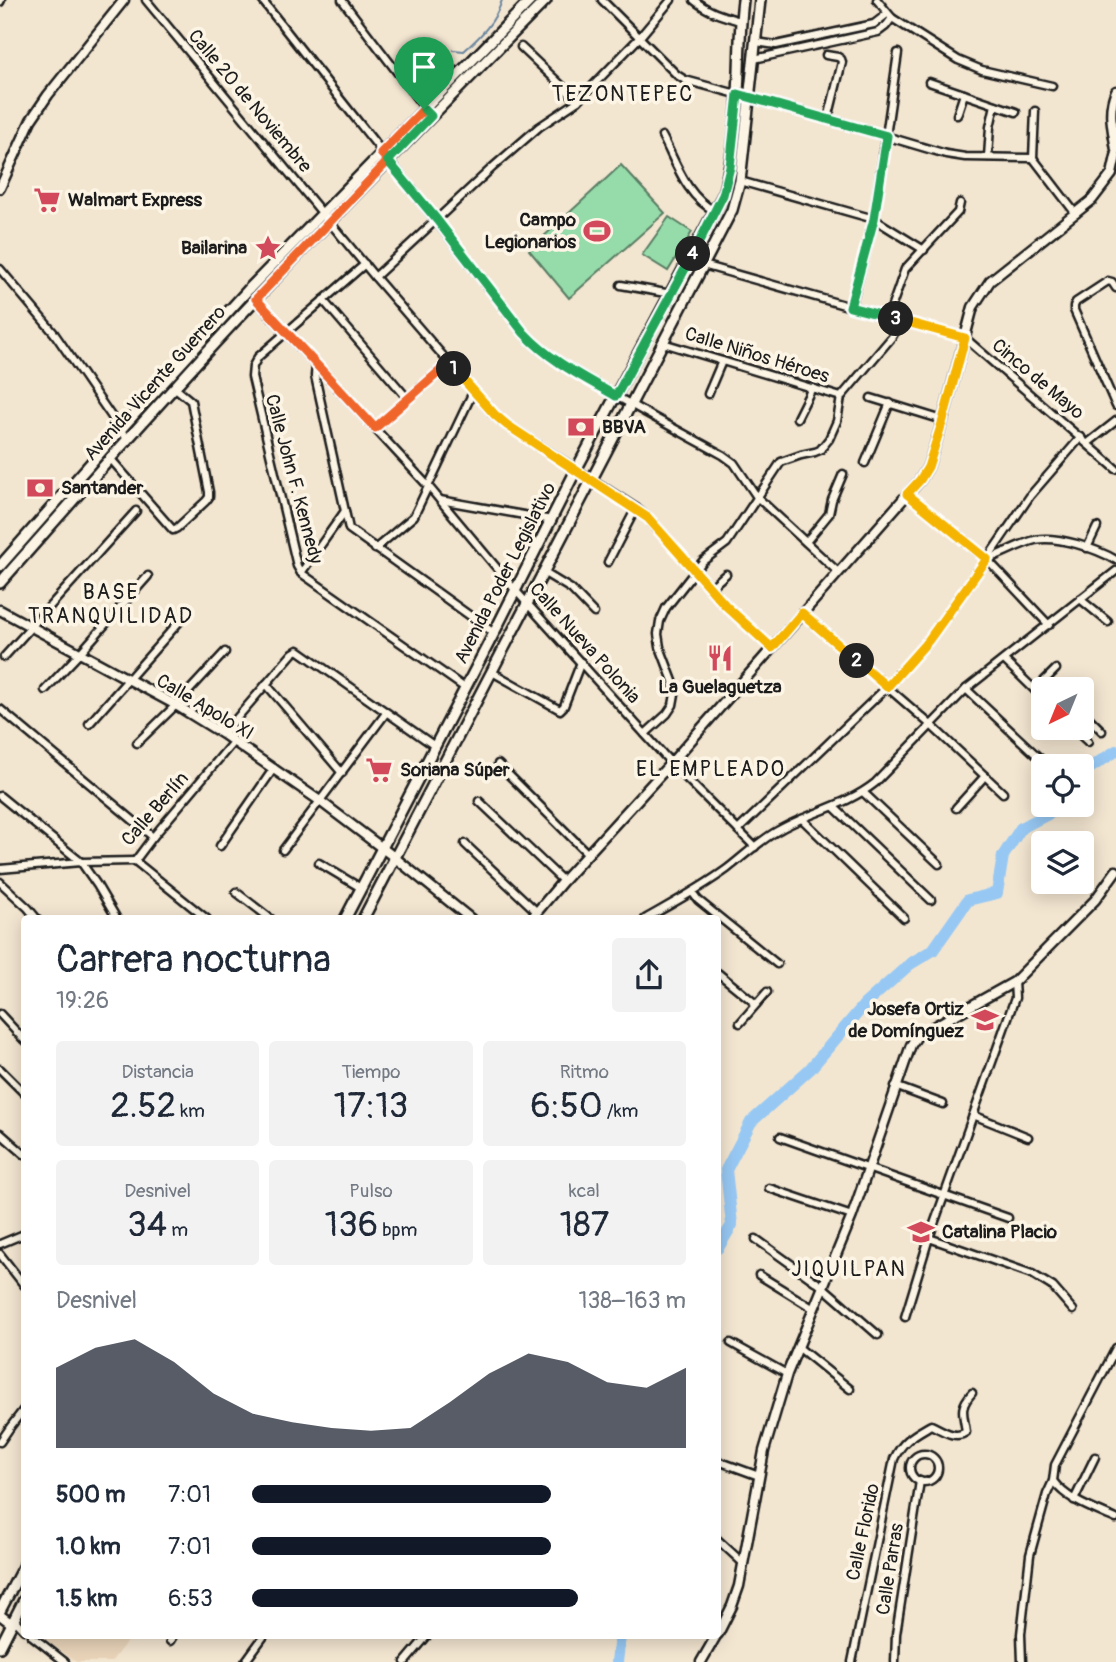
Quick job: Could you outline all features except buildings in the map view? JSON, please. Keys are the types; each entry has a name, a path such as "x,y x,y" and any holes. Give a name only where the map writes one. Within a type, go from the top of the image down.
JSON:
{"main road":[{"name":"Avenida Vicente Guerrero","path":"428,113 531,0"},
{"name":"Avenida Vicente Guerrero","path":"0,566 238,302 323,214 546,0"},
{"name":"Avenida Poder Legislativo","path":"347,915 436,747 576,470 723,195 730,167 738,94 743,0"},
{"name":"Avenida Poder Legislativo","path":"365,915 732,210 740,181 760,0"},
{"name":"Avenida Vicente Guerrero","path":"0,583 174,387 330,222 385,157"},
{"path":"1,1608 21,1571"},
{"path":"0,1647 21,1606"}],"street":[{"path":"0,188 4,169 31,120 124,0"},
{"name":"Calle 20 de Noviembre","path":"146,0 375,276 495,415 653,523 726,606 772,648"},
{"path":"262,0 537,347 553,360 734,463 757,497 838,572"},
{"path":"342,0 428,113"},
{"path":"602,0 685,80 946,155 1033,158"},
{"path":"375,276 539,127 578,101 640,37 671,0"},
{"path":"694,0 712,13 740,21"},
{"path":"877,0 890,16 958,60 982,70 1052,86"},
{"path":"756,42 776,46 874,24 890,16"},
{"path":"754,59 878,32 886,26 890,16"},
{"path":"521,47 578,101"},
{"path":"850,307 874,219 898,52"},
{"path":"826,55 838,57 842,62 828,119"},
{"path":"929,82 1016,112"},
{"path":"1116,91 1111,111 1116,150"},
{"path":"957,114 964,94"},
{"path":"988,157 995,105"},
{"path":"1035,111 1033,158 1076,214"},
{"path":"662,136 688,186 715,211"},
{"path":"535,915 920,480 928,467 943,420 973,307 990,281 1092,200 1108,182 1116,156"},
{"path":"740,181 874,219 924,250"},
{"path":"888,317 905,269 958,212 960,203"},
{"name":"Cinco de Mayo","path":"689,261 965,338 1116,469"},
{"name":"Calle John F. Kennedy","path":"365,264 258,357 251,377 300,573 466,688"},
{"path":"0,269 54,333 127,439"},
{"path":"1116,288 1108,281 1076,302 1074,310 1116,406"},
{"path":"621,285 671,294"},
{"name":"Calle Nueva Polonia","path":"256,299 429,487 516,591 671,763 755,847"},
{"path":"323,300 408,399"},
{"path":"645,734 673,705 673,681 660,648 659,634 660,621 673,597 703,561 727,543 781,462 820,450 829,439 837,421 841,397 892,337 902,320"},
{"name":"Calle Niños Héroes","path":"663,343 841,397"},
{"path":"708,394 722,361"},
{"path":"375,428 449,363"},
{"path":"316,366 349,529 494,633"},
{"path":"103,450 173,530 177,528 209,497 191,401 174,387"},
{"path":"797,418 812,388"},
{"path":"375,549 414,516 473,392"},
{"path":"871,397 943,420"},
{"path":"865,463 890,403"},
{"path":"1088,443 1116,421"},
{"path":"738,830 887,687 928,641 1030,495 1081,437"},
{"path":"806,542 829,514 843,474"},
{"path":"907,494 987,559 1049,625"},
{"path":"440,500 552,520"},
{"path":"608,562 636,509"},
{"path":"4,657 136,511"},
{"path":"300,573 345,511"},
{"path":"1087,548 1097,527"},
{"path":"987,559 1036,540 1050,539 1104,553 1116,559"},
{"path":"543,572 571,589 594,613"},
{"path":"710,588 726,574"},
{"path":"653,915 725,870 775,831 835,807 863,792 982,675 1114,575"},
{"path":"45,690 148,576"},
{"path":"1080,599 1108,622"},
{"name":"Calle Apolo XI","path":"0,610 176,705 234,741 320,801 466,915"},
{"path":"89,724 187,613"},
{"path":"802,613 932,726 1003,793"},
{"path":"223,734 298,650 436,747"},
{"path":"137,743 225,652"},
{"path":"1004,660 1031,686"},
{"path":"492,672 560,710 581,663"},
{"path":"1048,677 1056,669"},
{"path":"266,684 342,772"},
{"path":"966,689 1035,754"},
{"path":"0,709 153,836"},
{"path":"283,850 386,713"},
{"path":"1094,723 1102,731"},
{"name":"Calle Berlín","path":"0,869 135,860 234,741"},
{"path":"498,764 588,854"},
{"path":"220,846 274,768"},
{"path":"956,808 985,776"},
{"path":"863,792 939,864"},
{"path":"0,796 81,862 115,915"},
{"path":"479,801 563,881"},
{"path":"835,807 931,900"},
{"path":"802,819 904,918"},
{"path":"465,844 533,915"},
{"path":"135,860 202,915"},
{"path":"319,863 361,888"},
{"path":"721,1627 738,1586 764,1451 787,1374 852,1216 911,1045 918,1036 1014,982 1095,900 1116,872"},
{"path":"0,882 34,915"},
{"path":"236,892 266,915"},
{"path":"692,892 717,915"},
{"path":"721,919 777,964"},
{"path":"721,975 756,1004"},
{"path":"905,1317 929,1238 1015,998 1014,982"},
{"path":"740,1023 767,992"},
{"path":"0,1014 21,1037"},
{"path":"0,1069 21,1090"},
{"path":"895,1086 943,1104"},
{"path":"973,1115 1028,1137"},
{"path":"0,1133 21,1151"},
{"path":"780,1137 1008,1218"},
{"path":"769,1188 852,1216"},
{"path":"0,1244 21,1235"},
{"path":"929,1238 1032,1274 1053,1287 1073,1310"},
{"path":"756,1240 823,1287 878,1335"},
{"path":"0,1254 21,1281"},
{"path":"759,1275 814,1309"},
{"path":"732,1343 787,1374"},
{"path":"798,1347 850,1389"},
{"path":"1116,1348 1052,1475 1053,1481 1074,1500 1116,1519"},
{"name":"Calle Florido","path":"852,1662 894,1459 900,1447 931,1425 953,1435 961,1436 966,1432 962,1409 972,1393"},
{"path":"0,1442 21,1415"},
{"path":"927,1455 935,1460 937,1472 933,1479 920,1481 913,1476 912,1463 918,1456 927,1455"},
{"path":"1074,1500 1094,1457"},
{"path":"721,1462 759,1476"},
{"name":"Calle Parras","path":"895,1662 896,1634 920,1481"},
{"path":"1022,1662 1021,1634 1030,1555 1053,1481"},
{"path":"721,1544 743,1563"},
{"path":"1,1608 21,1628"},
{"path":"36,1639 65,1662"},
{"path":"246,1662 262,1639"},
{"path":"405,1662 424,1639"},
{"path":"701,1662 715,1639"}],"shaded area":[{"path":"45,1639 129,1639 111,1662 76,1662"}],"green space":[{"name":"Campo Legionarios","path":"621,165 665,213 569,298 529,250"},
{"path":"669,217 692,232 668,271 642,255"}],"waterway":[{"path":"453,50 464,51 476,40 492,22 502,0"},
{"path":"1094,765 1116,751"},
{"path":"721,1243 732,1225 726,1170 751,1122 810,1069 865,1004 910,964 933,950 968,900 997,893 1003,856 1021,828 1043,817"},
{"path":"617,1662 620,1639"}],"place":[{"name":"Walmart Express","path":"47,200"},
{"name":"Campo Legionarios","path":"597,231"},
{"name":"Bailarina","path":"268,248"},
{"name":"BBVA","path":"581,427"},
{"name":"Santander","path":"40,488"},
{"name":"La Guelaguetza","path":"720,658"},
{"name":"Soriana Súper","path":"379,770"},
{"name":"Josefa Ortiz de Domínguez","path":"985,1020"},
{"name":"Catalina Placio","path":"921,1232"}],"district":[{"name":"TEZONTEPEC","path":"623,94"},
{"name":"BASE TRANQUILIDAD","path":"111,604"},
{"name":"EL EMPLEADO","path":"711,769"},
{"name":"JIQUILPAN","path":"849,1269"}],"route":[{"path":"424,109 381,153 388,161 256,299 375,428 449,363 473,392 507,425 648,518 726,606 772,648 802,613 887,687 928,641 987,559 907,494 928,467 965,338 850,307 874,219 887,136 738,94 730,167 723,195 616,396 553,360 537,347 388,161 431,116 424,109"}]}
